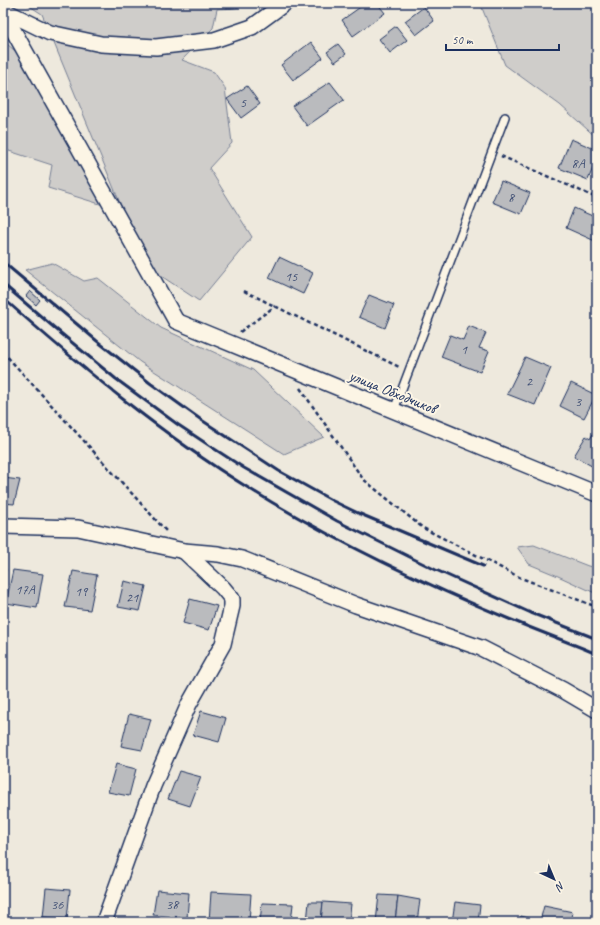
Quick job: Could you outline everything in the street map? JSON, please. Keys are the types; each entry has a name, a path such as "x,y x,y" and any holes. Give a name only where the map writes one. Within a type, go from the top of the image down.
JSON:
{"street":[{"path":"3,11 50,33 101,44 156,47 214,40 252,27 285,3"},
{"name":"улица Обходчиков","path":"3,11 176,321 597,494"},
{"path":"3,526 78,528 184,551 242,558 356,605 481,648 563,690 597,710"},
{"path":"104,922 153,786 189,704 223,644 232,606 232,599 223,588 184,551"}],"lane":[{"path":"394,410 505,117"}],"path":[{"path":"492,152 597,198"},
{"path":"244,292 409,371"},
{"path":"226,341 275,306"},
{"path":"3,352 168,534"},
{"path":"297,384 363,479 423,528 521,578 597,607"}],"shaded area":[{"path":"25,3 246,3 236,8 217,9 213,28 182,60 214,72 225,88 232,143 209,168 252,237 199,301 146,266 42,14"},
{"path":"480,3 597,3 597,138 560,105 505,65"},
{"path":"3,42 35,68 113,208 48,188 52,165 3,149"},
{"path":"52,263 84,281 98,278 161,328 253,370 324,437 284,454 140,362 25,270"},
{"path":"534,545 588,566 597,568 597,594 529,564 517,547"}],"building":[{"path":"366,3 377,3 385,13 353,36 342,20"},
{"path":"424,7 434,21 416,35 405,21"},
{"path":"396,26 407,40 390,53 379,39"},
{"path":"311,42 323,58 293,80 281,65"},
{"path":"338,44 346,54 335,62 327,52"},
{"path":"330,82 344,100 307,126 292,106"},
{"path":"247,86 260,104 241,118 227,99"},
{"path":"571,139 597,150 597,158 588,180 559,168"},
{"path":"501,181 530,193 521,214 492,202"},
{"path":"574,208 597,218 597,237 595,241 566,228"},
{"path":"279,257 313,273 303,294 269,278"},
{"path":"30,291 40,300 36,305 26,296"},
{"path":"369,295 394,305 385,328 359,317"},
{"path":"469,326 486,333 479,348 489,351 480,372 441,357 450,335 463,340"},
{"path":"525,357 551,368 535,405 507,394"},
{"path":"571,383 596,395 584,418 560,406"},
{"path":"594,432 597,434 597,469 574,456 586,436 590,439"},
{"path":"3,478 20,480 14,504 3,503"},
{"path":"3,568 6,569 3,587"},
{"path":"13,570 43,574 37,608 6,603"},
{"path":"73,571 97,575 90,610 65,607"},
{"path":"124,581 146,586 140,611 118,607"},
{"path":"190,599 217,606 209,630 183,623"},
{"path":"201,711 226,718 219,742 193,735"},
{"path":"129,714 151,719 142,750 121,746"},
{"path":"116,764 136,769 129,796 108,792"},
{"path":"179,771 201,777 190,806 168,799"},
{"path":"46,888 70,890 67,919 43,917"},
{"path":"157,890 189,893 187,918 153,915"},
{"path":"211,892 251,894 249,922 209,922"},
{"path":"379,895 398,896 395,922 376,922"},
{"path":"398,896 420,900 417,922 395,922"},
{"path":"309,902 323,902 321,922 307,922"},
{"path":"323,902 351,904 349,922 321,922"},
{"path":"455,902 480,905 478,922 452,922"},
{"path":"262,903 293,904 291,922 260,922"},
{"path":"544,906 573,912 571,922 519,922 521,916 540,921"}],"railway":[{"path":"3,262 97,341 150,383 200,419 279,471 358,513 483,566"},
{"path":"3,284 116,379 177,424 244,468 337,521 436,570 531,613 597,639"},
{"path":"3,298 62,349 153,423 217,468 281,508 345,543 410,575 509,619 597,654"}]}
